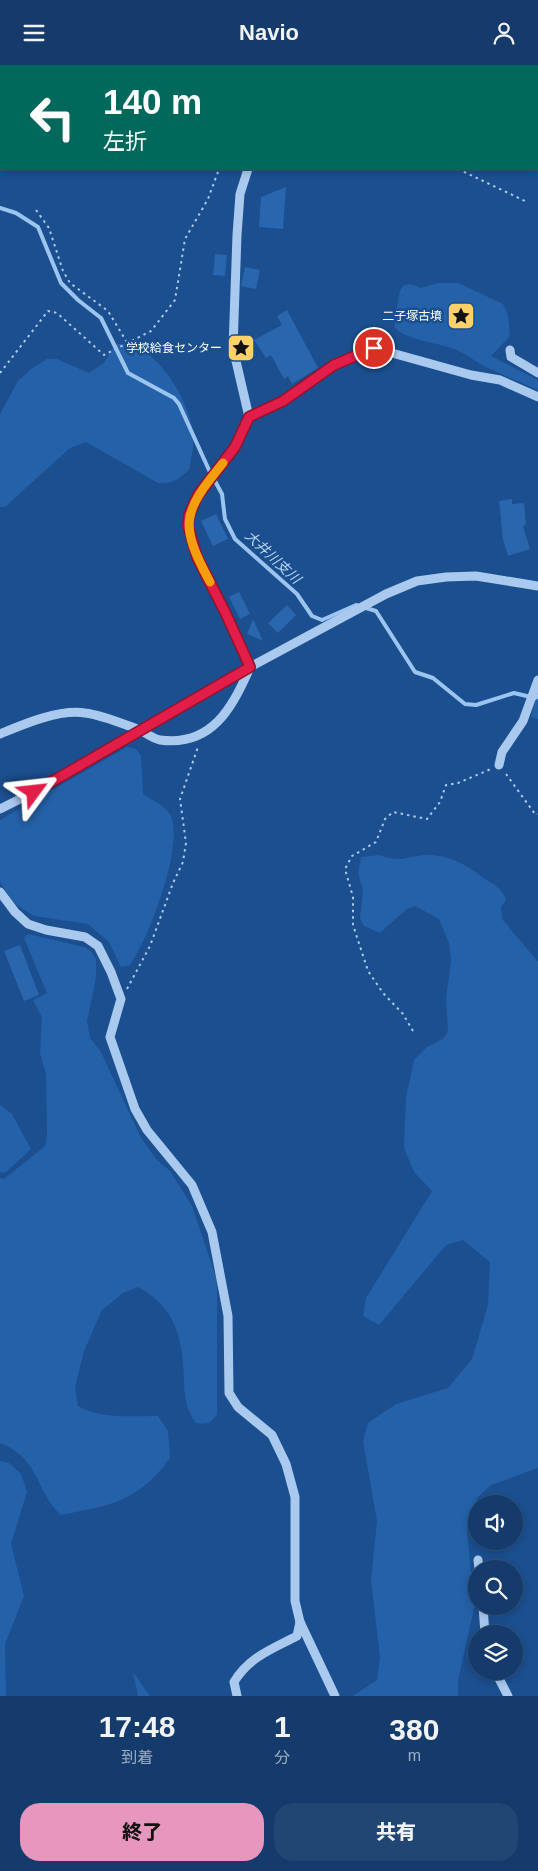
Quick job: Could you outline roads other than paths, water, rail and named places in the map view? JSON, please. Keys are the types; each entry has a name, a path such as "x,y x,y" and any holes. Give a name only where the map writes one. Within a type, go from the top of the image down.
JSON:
{"street":[{"path":"0,733 51,716 84,713 140,731 160,740 191,739 202,735 224,716 242,686 250,667 237,635 192,545 188,526 189,515 198,495 235,447 249,417 233,348 240,194 248,170"},
{"path":"249,417 283,401 334,365 374,348 471,375 500,380 538,397"},
{"path":"510,350 511,357 538,373"},
{"path":"0,809 304,637 386,594 417,581 446,577 476,576 538,586"},
{"path":"499,765 502,752 523,721 536,684"},
{"path":"0,892 15,913 28,924 46,930 85,937 98,947 122,999 110,1037 135,1109 147,1130 192,1185 212,1232 228,1316 229,1393 238,1407 272,1435 286,1464 295,1497 295,1601 300,1622 335,1696"},
{"path":"237,1696 234,1682 242,1668 259,1656 297,1636 300,1622"},
{"path":"500,1680 508,1696"}],"waterway":[{"name":"大井川支川","path":"0,208 16,213 38,227 61,283 78,300 101,318 128,373 174,398 179,404 222,494 225,519 235,539 297,594 312,616 322,620 356,605 376,611 415,672 433,678 465,704 476,705 514,693 535,698 538,696"}],"place":[{"name":"二子塚古墳","path":"461,316"},
{"name":"学校給食センター","path":"241,348"}]}
